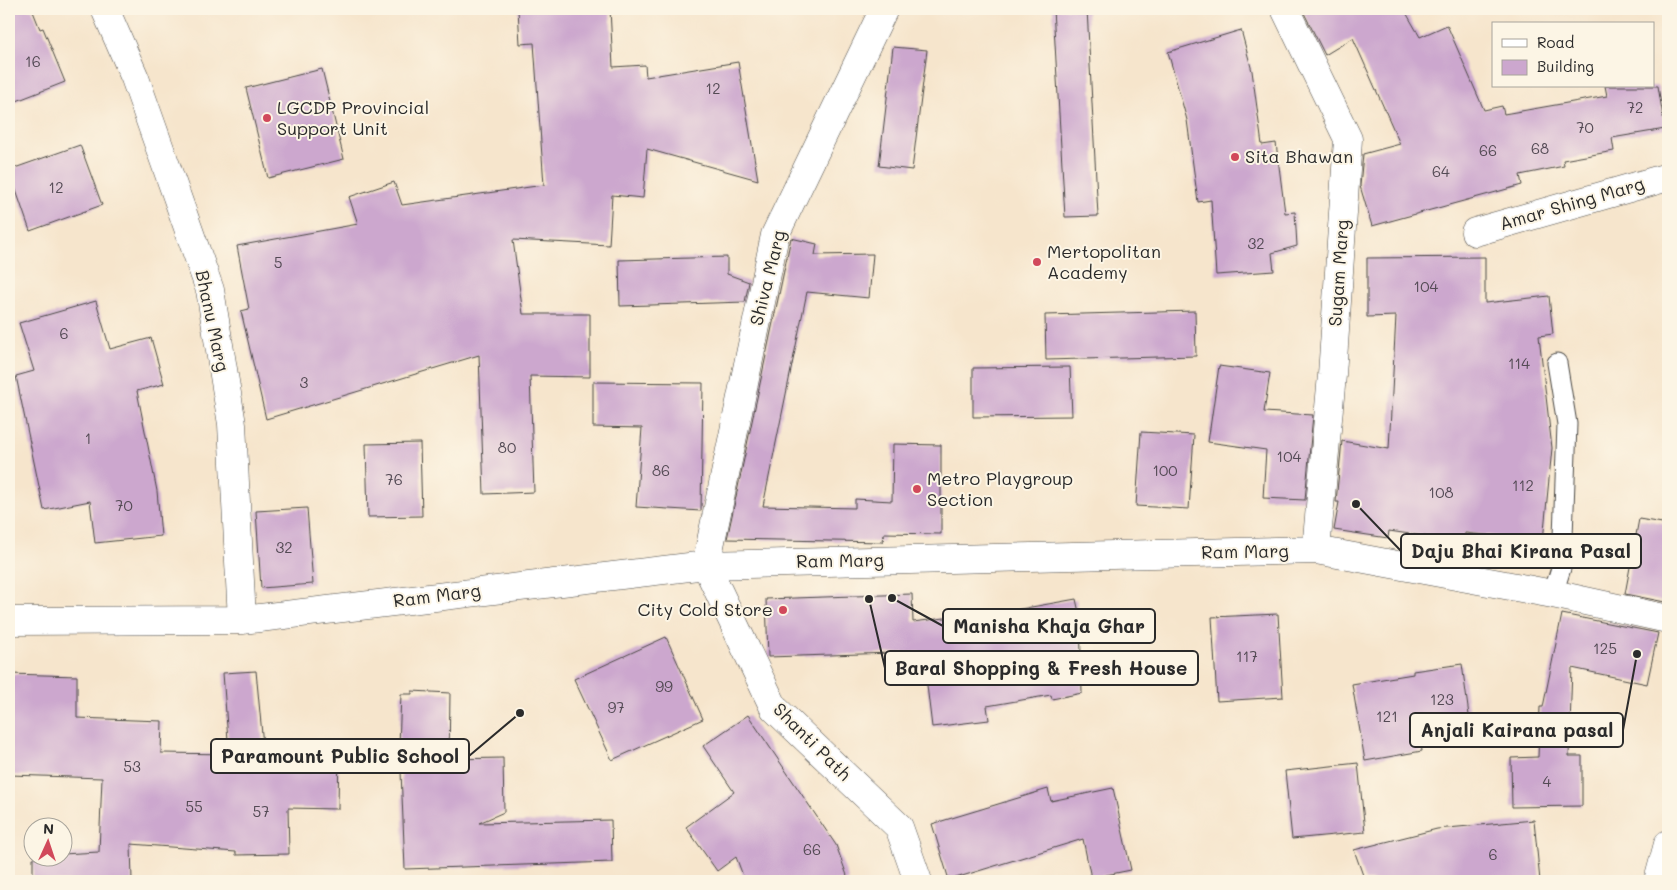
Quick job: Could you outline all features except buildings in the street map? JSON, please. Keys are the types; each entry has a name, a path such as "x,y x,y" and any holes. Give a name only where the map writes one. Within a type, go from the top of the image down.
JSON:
{"street":[{"name":"Bhanu Marg","path":"105,9 136,78 210,290 232,424 242,620"},
{"name":"Shiva Marg","path":"706,565 775,235 884,9"},
{"name":"Sugam Marg","path":"1285,9 1348,139 1332,375 1316,550"},
{"name":"Amar Shing Marg","path":"1475,232 1668,177"},
{"name":"Ram Marg","path":"9,621 242,620 706,565 1316,550 1553,594 1668,619"},
{"name":"Shanti Path","path":"706,565 774,708 899,827 918,881"},
{"path":"1658,881 1668,844"}],"lane":[{"path":"1553,594 1562,565 1567,424 1557,363"}],"place":[{"name":"LGCDP Provincial Support Unit","path":"267,118"},
{"name":"Sita Bhawan","path":"1235,157"},
{"name":"Mertopolitan Academy","path":"1037,262"},
{"name":"Metro Playgroup Section","path":"917,489"},
{"name":"Daju Bhai Kirana Pasal","path":"1356,504"},
{"name":"Manisha Khaja Ghar","path":"892,598"},
{"name":"Baral Shopping & Fresh House","path":"869,599"},
{"name":"City Cold Store","path":"783,610"},
{"name":"Anjali Kairana pasal","path":"1637,654"},
{"name":"Paramount Public School","path":"520,713"}]}
